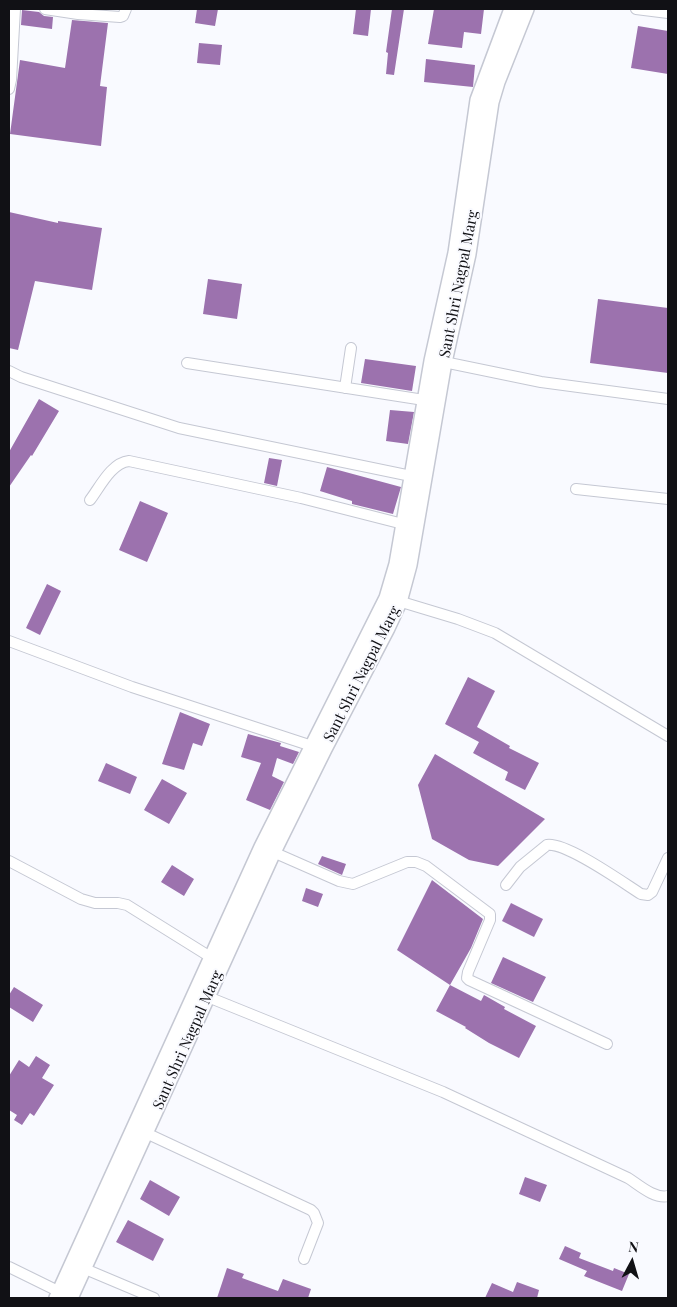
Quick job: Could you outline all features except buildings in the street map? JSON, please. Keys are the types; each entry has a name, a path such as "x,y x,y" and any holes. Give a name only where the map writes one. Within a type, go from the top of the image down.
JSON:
{"main road":[{"name":"Sant Shri Nagpal Marg","path":"78,1266 146,1133 274,852 324,750 388,628 402,524 424,400 456,252 478,100 512,9"},
{"name":"Sant Shri Nagpal Marg","path":"64,1296 262,847 312,746 376,624 393,600 409,565 444,362 468,254 491,102 526,9"}],"street":[{"path":"9,89 16,9"},
{"path":"45,9 120,17 123,16 126,9"},
{"path":"636,9 668,13"},
{"path":"344,388 351,348"},
{"path":"444,362 541,382 668,398"},
{"path":"188,363 424,400"},
{"path":"9,371 21,377 178,428 411,476"},
{"path":"90,500 115,466 123,462 132,462 301,498 402,524"},
{"path":"576,489 668,499"},
{"path":"393,600 458,619 495,634 668,736"},
{"path":"9,642 132,687 312,746"},
{"path":"506,886 524,863 547,845 555,845 568,850 641,894 648,895 652,892 668,858"},
{"path":"274,852 339,881 354,884 408,862 416,862 426,866 490,914 490,920 467,975 469,980 607,1044"},
{"path":"9,861 81,899 96,903 127,905 212,958"},
{"path":"208,997 443,1092 628,1178 656,1196 668,1196"},
{"path":"146,1133 311,1210 318,1223 304,1259"},
{"path":"78,1266 154,1298"},
{"path":"9,1267 64,1296"}]}
